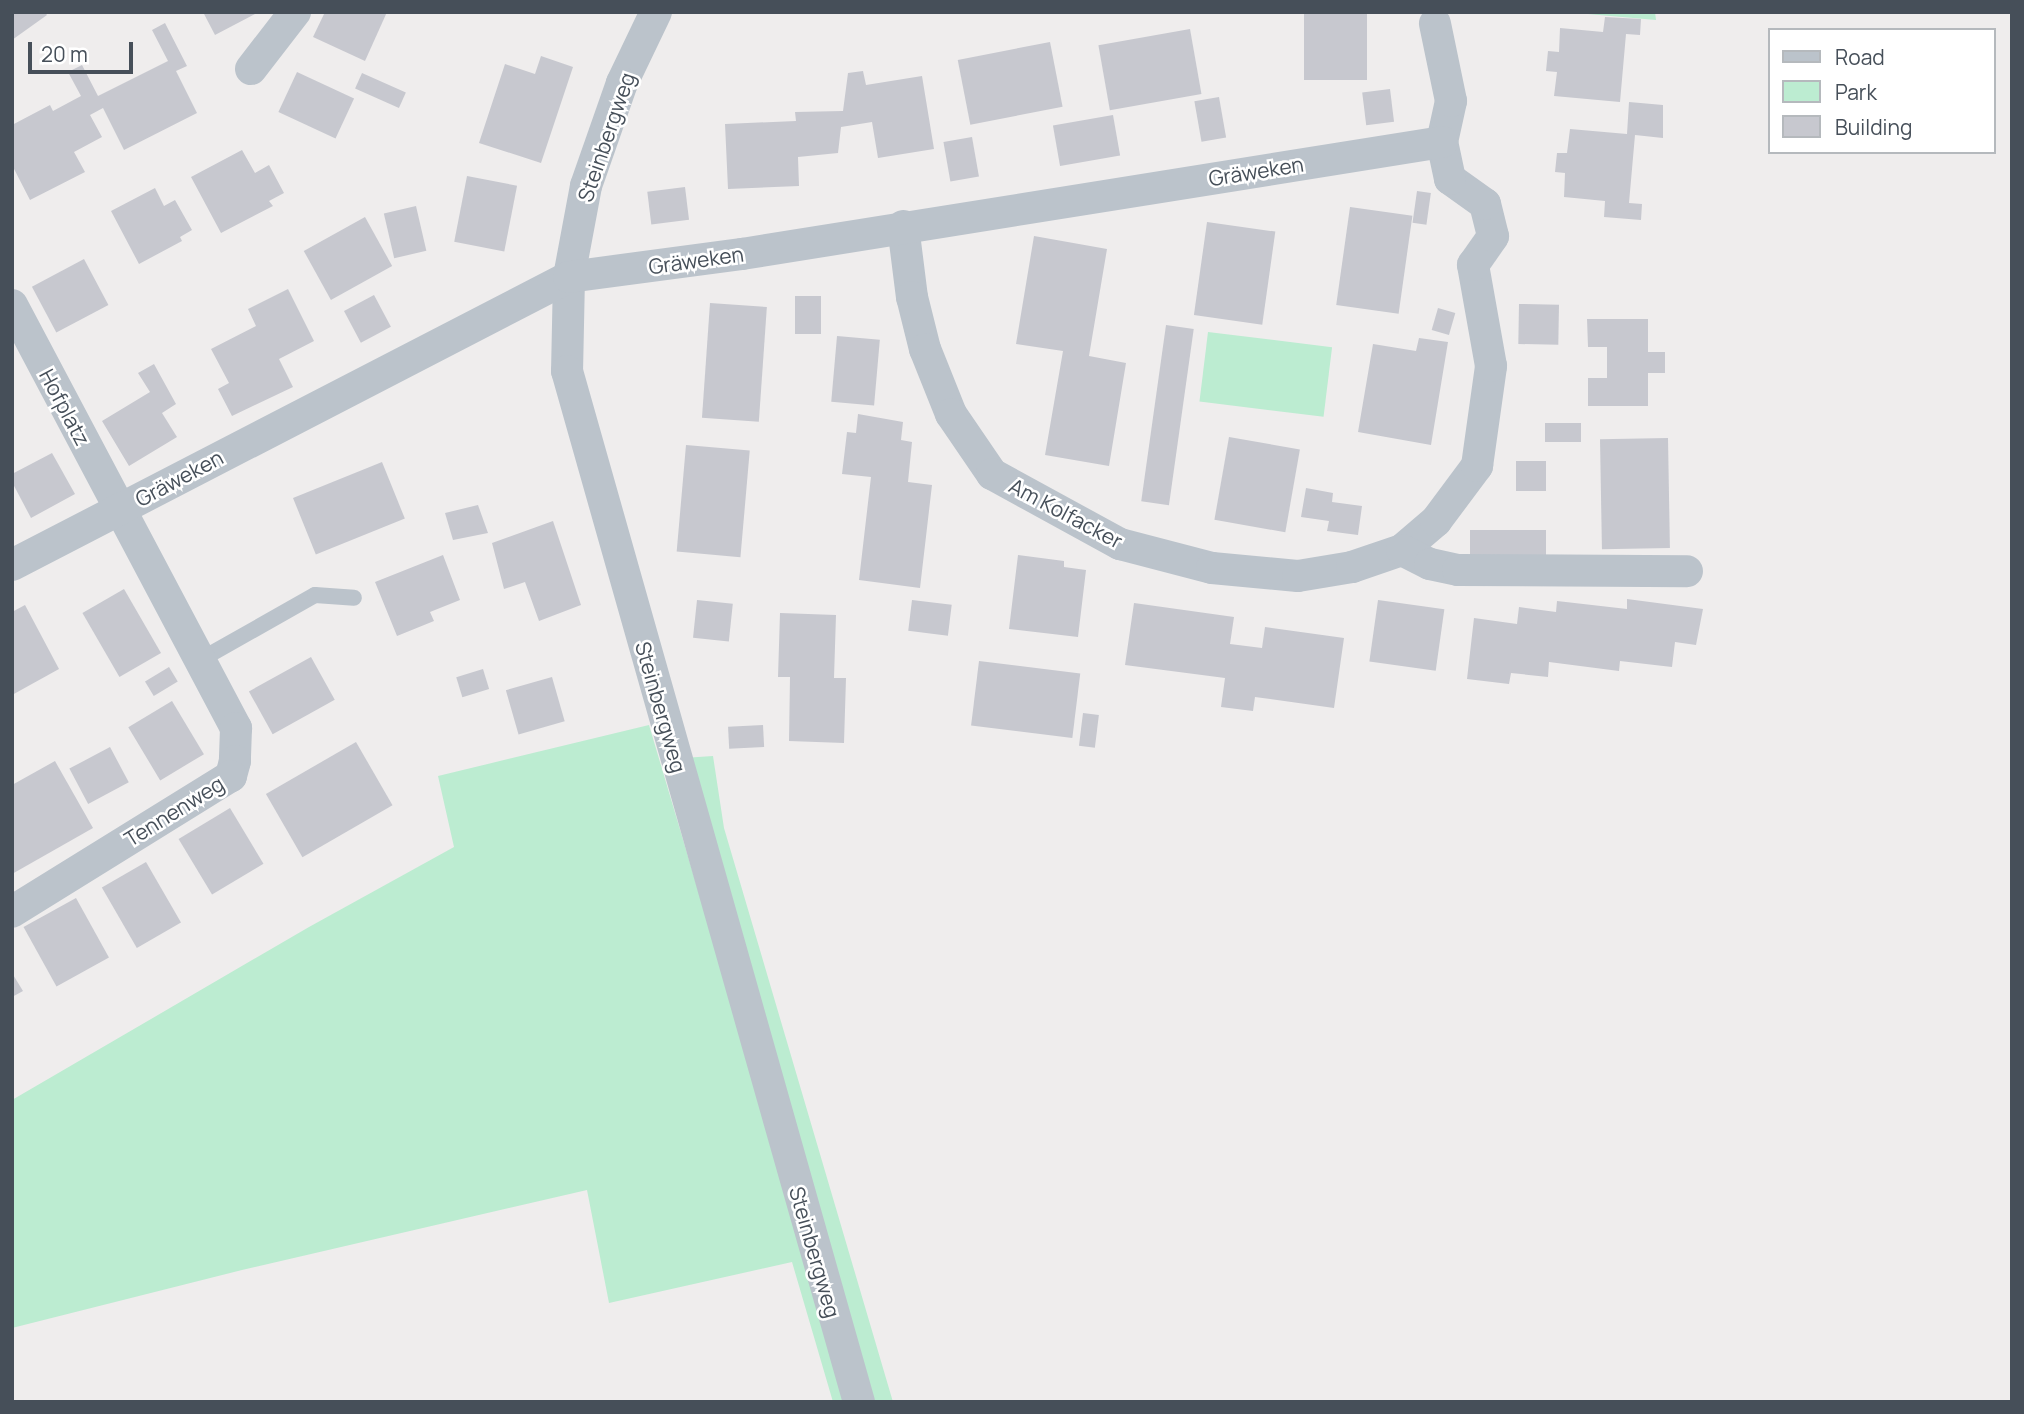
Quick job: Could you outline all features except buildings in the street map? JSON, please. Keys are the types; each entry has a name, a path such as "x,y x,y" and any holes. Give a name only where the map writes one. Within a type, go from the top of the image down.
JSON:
{"street":[{"path":"251,69 295,12"},
{"name":"Steinbergweg","path":"656,12 622,83 586,186 569,277 567,371 859,1402"},
{"name":"Am Kolfacker","path":"903,226 912,297 925,349 951,414 992,474 1120,544 1212,568 1298,576 1352,567 1402,550 1436,521 1477,466 1487,415 1491,366 1472,265 1493,236 1485,204 1450,179 1442,142 1451,101 1435,24"},
{"name":"Gräweken","path":"12,565 569,277 742,254 903,226 1442,142"},
{"name":"Hofplatz","path":"12,305 119,509"},
{"name":"Tennenweg","path":"12,912 231,776 235,761 236,728 119,509"},
{"path":"1402,550 1430,564 1458,570 1687,571"}],"lane":[{"path":"201,660 315,595 354,598"}],"green space":[{"path":"1565,12 1655,12 1656,20"},
{"path":"1208,332 1332,347 1324,417 1199,401"},
{"path":"649,725 850,1402 833,1402 792,1262 609,1303 587,1190 242,1270 12,1328 12,1100 309,927 454,847 438,776"},
{"path":"713,756 724,828 893,1402 872,1402 683,758"}]}
